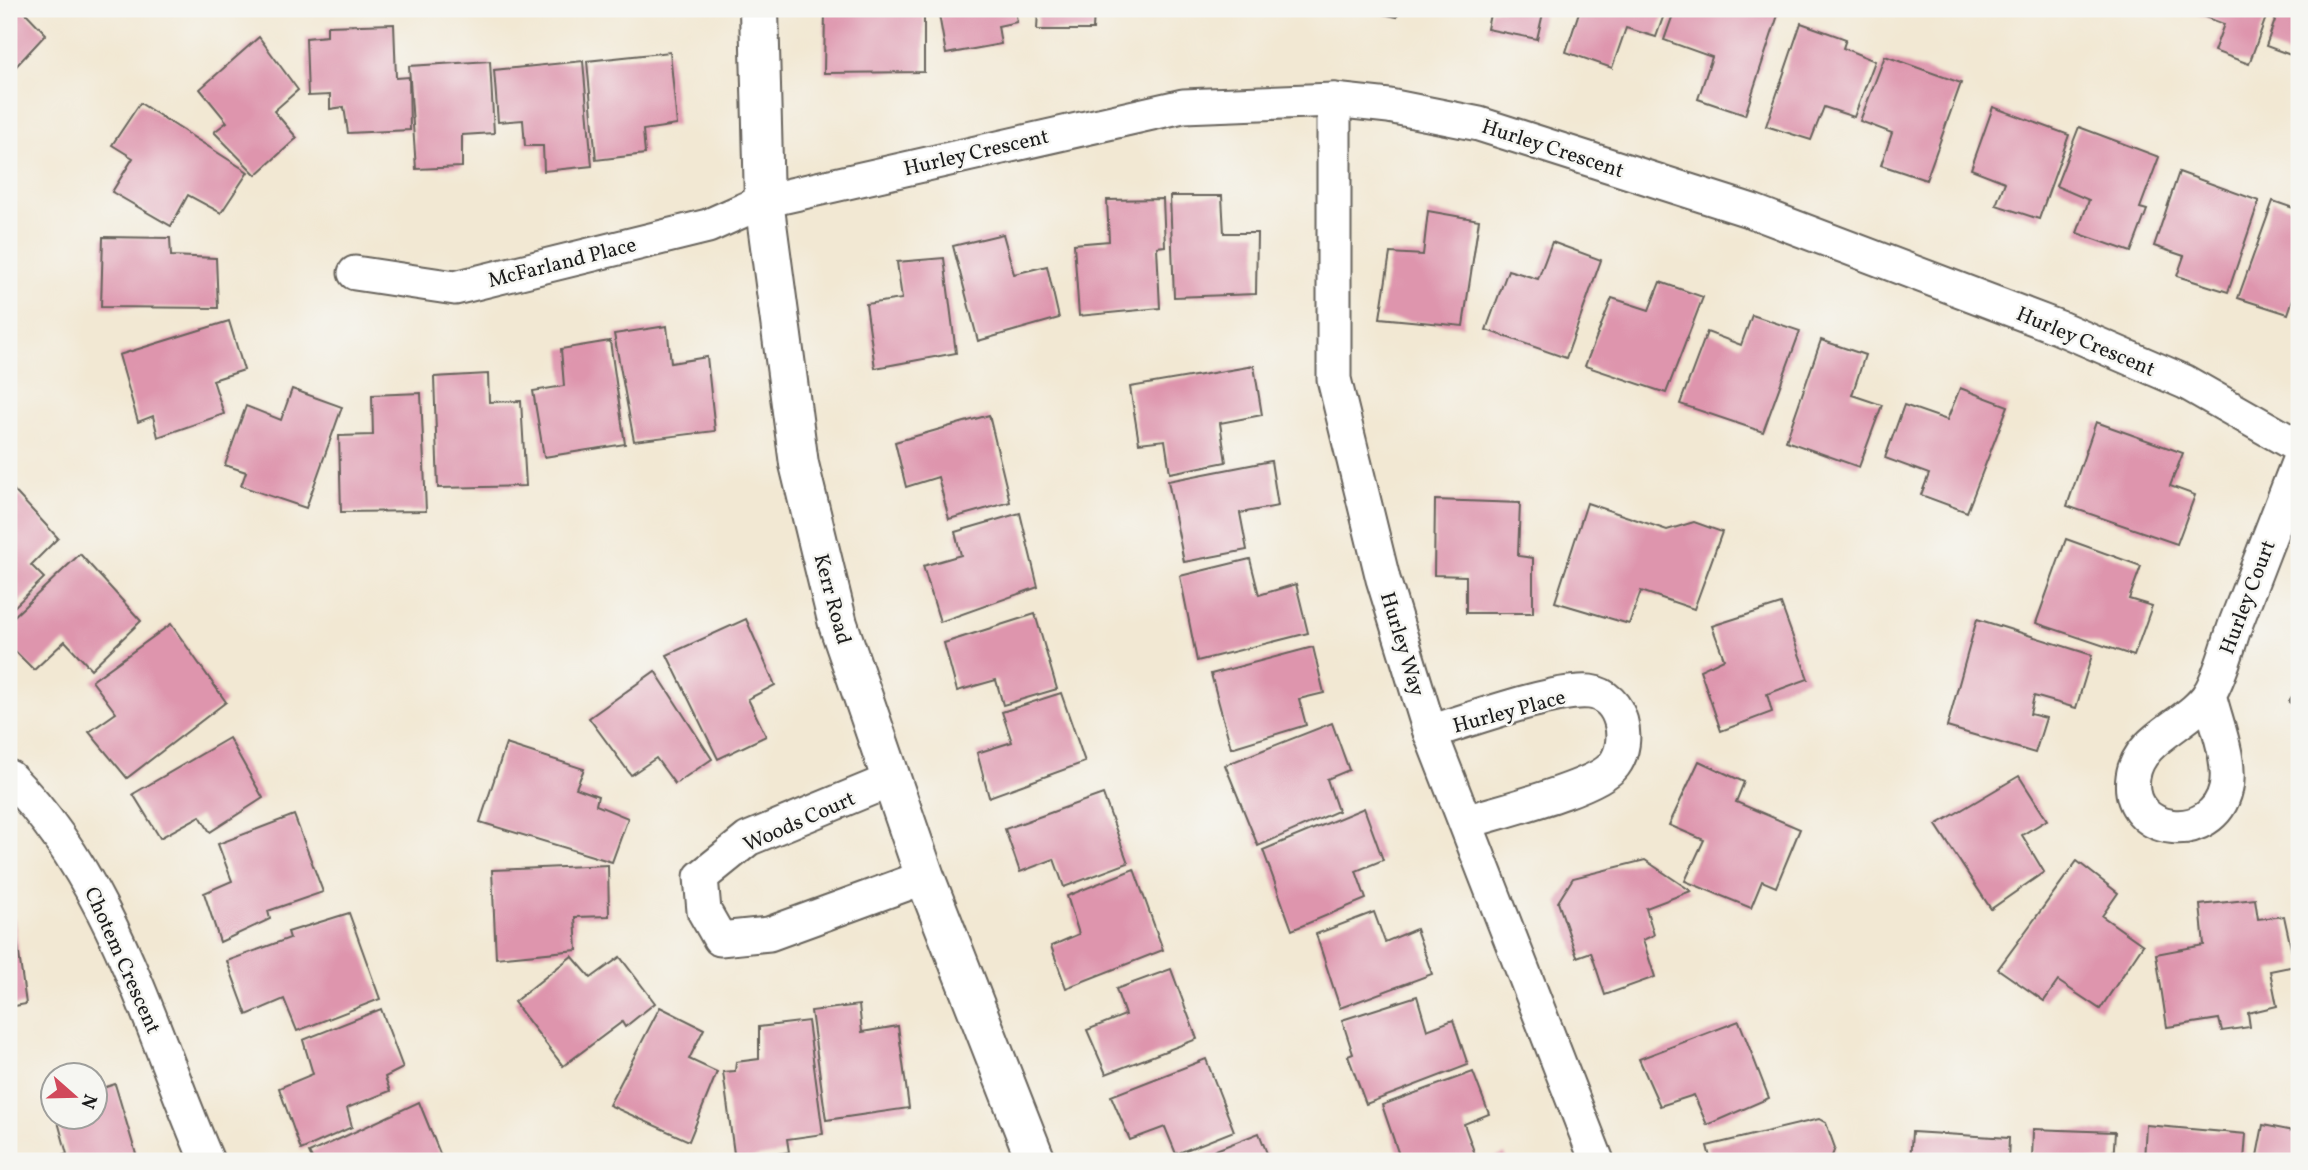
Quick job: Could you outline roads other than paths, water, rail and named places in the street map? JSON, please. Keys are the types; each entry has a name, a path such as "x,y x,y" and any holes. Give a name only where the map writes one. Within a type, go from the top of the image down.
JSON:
{"street":[{"name":"Kerr Road","path":"758,9 764,201 799,464 838,624 925,877 1035,1161"},
{"name":"Hurley Crescent","path":"764,201 1182,106 1334,100 1479,124 1752,211 2060,328 2185,382 2299,447"},
{"name":"Hurley Way","path":"1334,100 1334,379 1383,579 1430,732 1597,1161"},
{"name":"McFarland Place","path":"355,273 456,288 708,226 764,201"},
{"name":"Hurley Court","path":"2209,694 2299,460"},
{"name":"Hurley Place","path":"1430,732 1562,694 1592,692 1611,702 1623,724 1622,744 1614,765 1598,776 1576,787 1466,822"},
{"name":"Chotem Crescent","path":"9,777 56,832 85,877 140,990 206,1161"},
{"name":"Woods Court","path":"891,779 748,839 701,877 704,911 720,939 769,934 925,877"}]}
